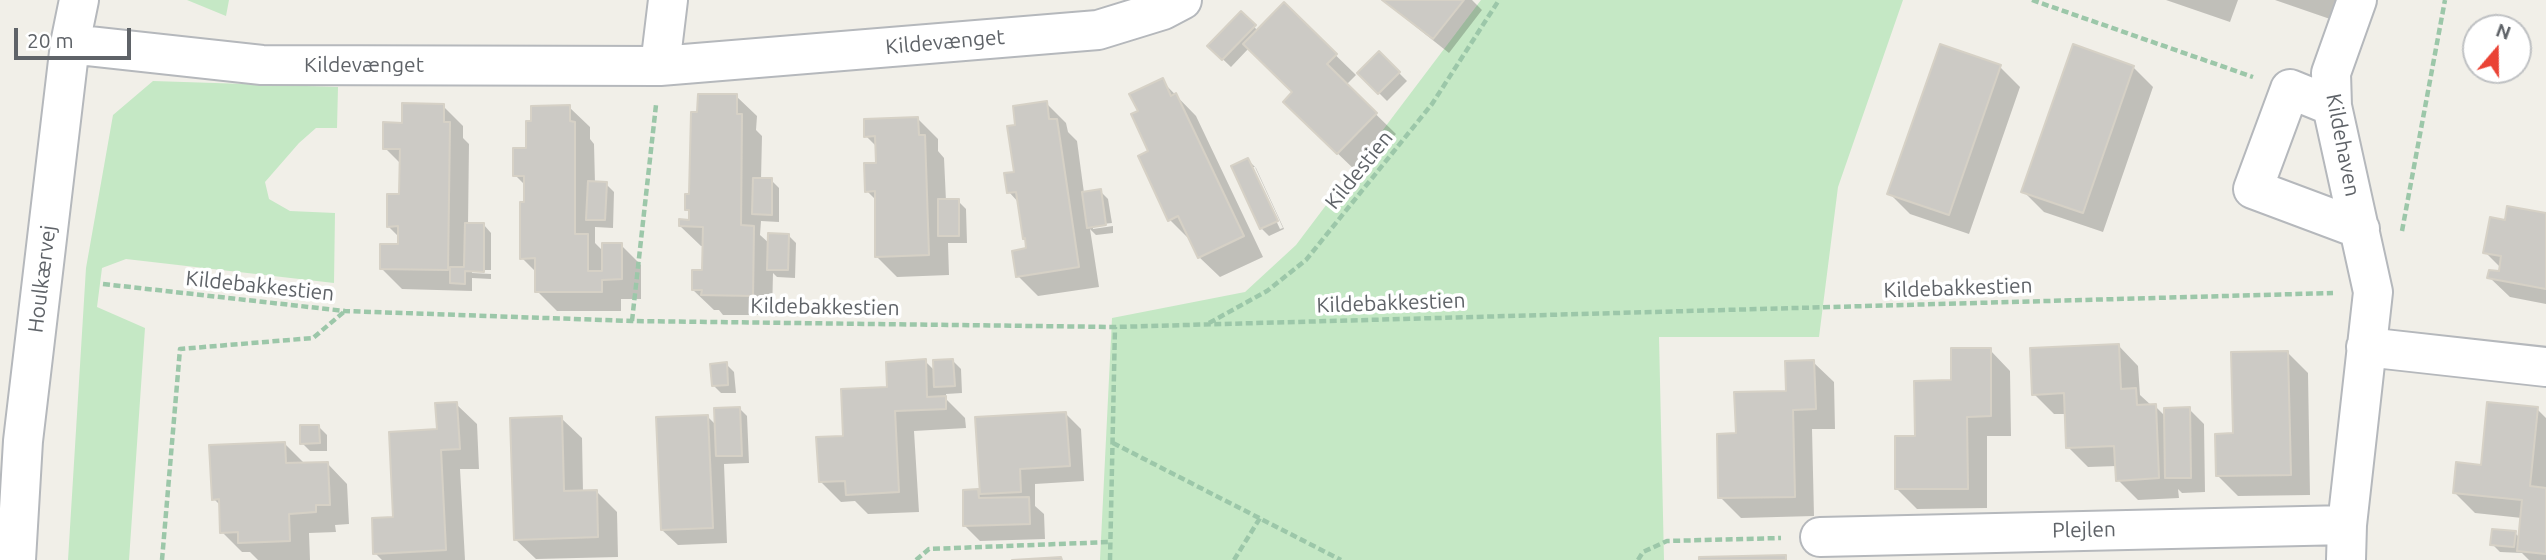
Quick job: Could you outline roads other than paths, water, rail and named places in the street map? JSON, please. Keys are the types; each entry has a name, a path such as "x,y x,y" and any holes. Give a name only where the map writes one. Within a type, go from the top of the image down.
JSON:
{"street":[{"name":"Houlkærvej","path":"16,560 12,440 70,44 79,0"},
{"path":"660,66 668,0"},
{"name":"Kildevænget","path":"70,44 262,65 660,66 1098,30 1163,10 1182,0"},
{"name":"Kildehaven","path":"2357,0 2331,73 2332,106 2373,292"},
{"path":"2332,106 2290,89 2253,189 2360,229"},
{"name":"Plejlen","path":"1820,537 2346,542 2373,292"},
{"path":"2366,347 2546,367"}]}
